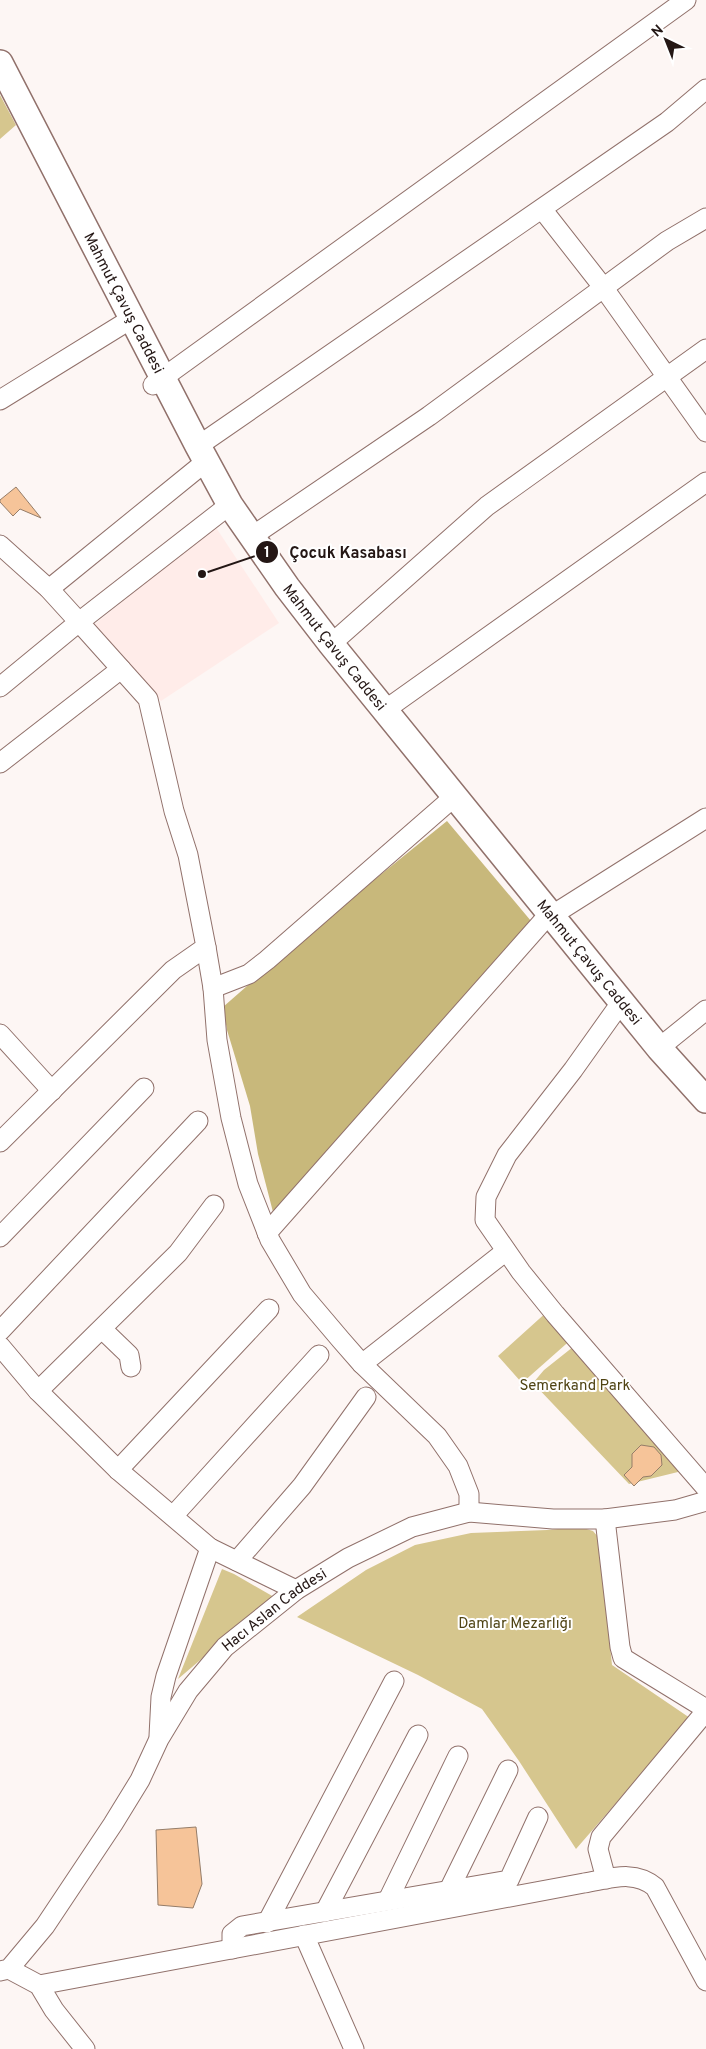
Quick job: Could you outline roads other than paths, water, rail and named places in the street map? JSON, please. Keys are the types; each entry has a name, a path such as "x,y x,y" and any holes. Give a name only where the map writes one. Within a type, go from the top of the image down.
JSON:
{"main road":[{"name":"Mahmut Çavuş Caddesi","path":"0,63 158,382 198,457 251,537 331,644 385,710 547,918 706,1100"},
{"path":"0,89 123,324 158,382"},
{"path":"198,457 223,510 296,613 447,804 547,918 644,1048 706,1117"}],"street":[{"path":"158,382 686,0"},
{"path":"49,589 198,457 542,209 667,122 706,89"},
{"path":"542,209 604,287 706,432"},
{"path":"251,537 429,416 668,241 706,218"},
{"path":"0,400 123,324"},
{"path":"331,644 487,506 706,349"},
{"path":"385,710 706,482"},
{"path":"0,687 79,622 223,510"},
{"path":"0,545 49,589 148,699 174,811 188,855 213,988 217,1040 230,1118 248,1184 267,1233 302,1294 362,1364 437,1436 458,1466 469,1494 469,1512"},
{"path":"0,763 121,669"},
{"path":"213,988 249,974 267,960 447,804"},
{"path":"267,1233 547,918 706,818"},
{"path":"0,1142 173,970 206,947"},
{"path":"659,1048 706,1010"},
{"path":"615,1011 508,1155 486,1197 485,1220 506,1251 590,1356 706,1488"},
{"path":"0,1034 52,1091"},
{"path":"0,1237 144,1088"},
{"path":"0,1331 198,1121"},
{"path":"38,1391 178,1253 214,1205"},
{"path":"362,1364 506,1251"},
{"path":"118,1470 269,1309"},
{"path":"102,1329 129,1355 131,1367"},
{"path":"0,1346 38,1391 118,1470 210,1548 296,1590"},
{"path":"173,1516 319,1355"},
{"path":"236,1562 302,1486 366,1396"},
{"name":"Hacı Aslan Caddesi","path":"4,1970 44,1926 113,1824 140,1780 159,1739 188,1691 225,1648 296,1590 348,1558 412,1527 469,1512 553,1519 605,1519 675,1510 706,1501"},
{"path":"605,1519 620,1647 623,1658 706,1710 601,1837 598,1849 606,1879"},
{"path":"159,1739 161,1697 166,1676 210,1548"},
{"path":"267,1923 394,1680"},
{"path":"325,1912 418,1735"},
{"path":"388,1900 458,1756"},
{"path":"449,1890 508,1770"},
{"path":"232,1949 232,1934 239,1927 509,1880 538,1817"},
{"path":"4,1970 39,1985 606,1879 636,1876 646,1880 655,1887 706,1981"},
{"path":"304,1936 354,2049"},
{"path":"39,1985 54,2010 85,2049"}],"place":[{"name":"Çocuk Kasabası","path":"202,574"}],"park label":[{"name":"Semerkand Park","path":"575,1385"},
{"name":"Damlar Mezarlığı","path":"515,1623"}]}
